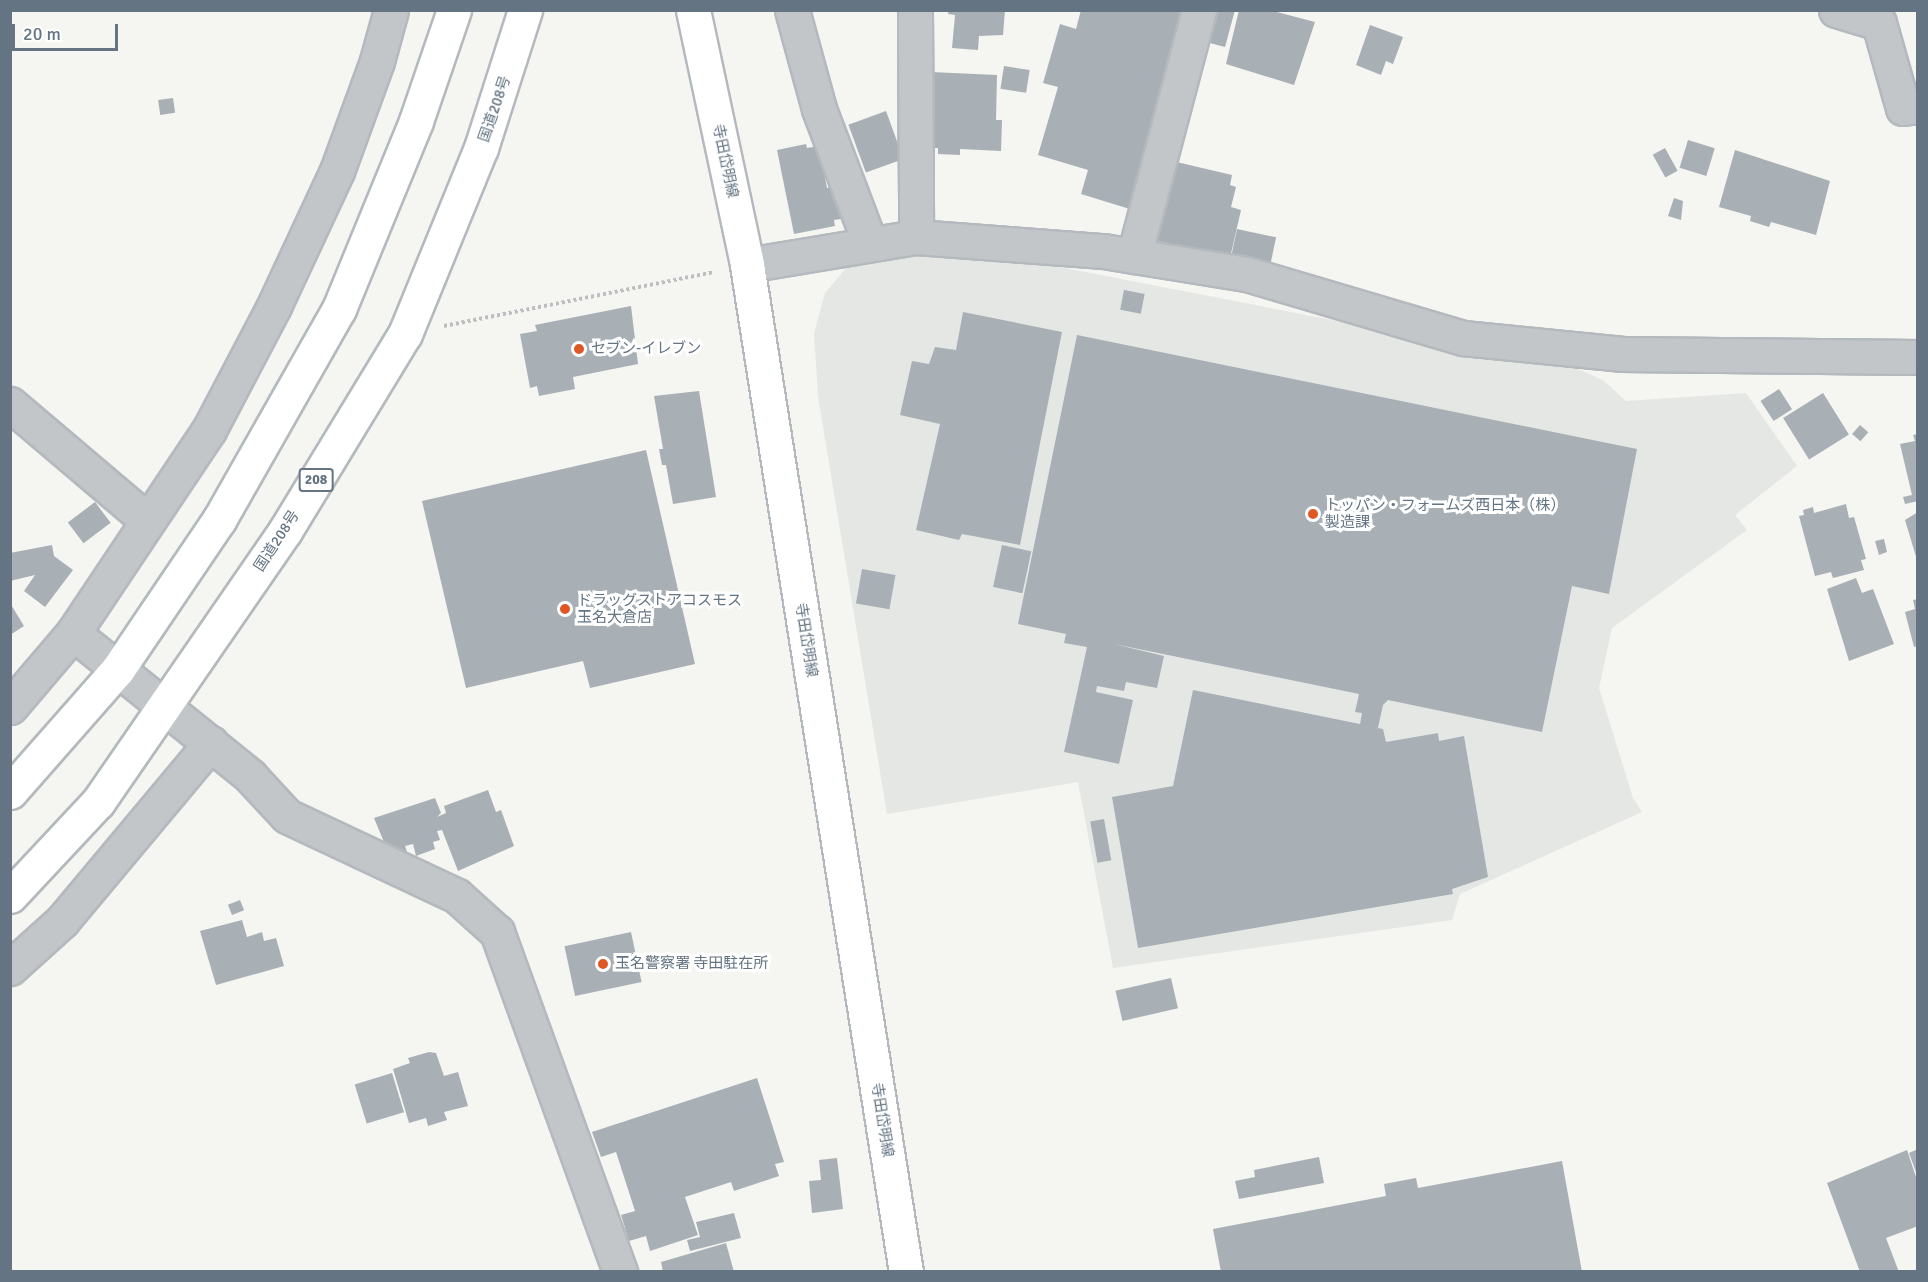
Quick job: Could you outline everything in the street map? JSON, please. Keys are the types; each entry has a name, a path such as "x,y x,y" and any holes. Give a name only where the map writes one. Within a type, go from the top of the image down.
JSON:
{"main road":[{"path":"10,792 118,669 219,520 339,309 416,121 454,10"},
{"name":"国道208号","path":"10,896 98,802 285,531 405,334 482,148 525,10"},
{"name":"寺田岱明線","path":"693,10 747,265 906,1272"}],"street":[{"path":"10,707 73,633 147,520 174,487 209,430 274,306 337,171 377,61 391,10"},
{"path":"792,10 819,109 870,244"},
{"path":"915,10 915,237"},
{"path":"1134,256 1199,10"},
{"path":"1836,10 1879,23 1903,108 1917,106"},
{"path":"747,265 915,237 1134,256 1247,274 1463,338 1623,354 1917,357"},
{"path":"10,404 147,520"},
{"path":"73,633 166,705 250,776 287,816 457,896 497,932 620,1272"},
{"path":"10,968 62,921 211,743"}],"path":[{"path":"405,334 747,265"}],"shaded area":[{"path":"922,248 993,254 1573,367 1603,380 1626,401 1746,393 1797,466 1735,515 1747,530 1612,628 1599,688 1633,798 1642,812 1460,894 1452,920 1113,968 1078,782 887,814 818,396 814,334 825,293 848,266"}],"building":[{"path":"949,10 1005,10 1003,35 979,36 978,50 952,48 955,15 948,14"},
{"path":"1081,10 1192,10 1133,210 1081,194 1088,170 1038,155 1058,87 1043,83 1060,24 1076,29"},
{"path":"1215,10 1235,10 1225,47 1206,42"},
{"path":"1239,10 1269,10 1315,22 1294,85 1226,64"},
{"path":"1370,25 1403,37 1393,64 1386,61 1381,75 1356,65"},
{"path":"1004,66 1030,70 1026,93 1000,89"},
{"path":"931,72 997,75 996,120 1002,120 1001,151 960,149 960,155 938,154 938,148 929,148"},
{"path":"173,98 175,113 160,115 158,100"},
{"path":"886,111 903,159 866,173 848,125"},
{"path":"1688,140 1715,148 1706,176 1680,168"},
{"path":"806,144 807,148 819,146 827,188 834,186 848,218 834,220 835,226 794,234 777,150"},
{"path":"1665,148 1678,171 1665,178 1653,155"},
{"path":"1735,150 1830,181 1816,235 1771,222 1769,227 1750,221 1751,216 1719,207"},
{"path":"1168,160 1232,175 1230,185 1236,187 1231,207 1241,210 1230,258 1149,239"},
{"path":"1674,198 1683,201 1681,220 1668,216"},
{"path":"1237,229 1276,237 1269,269 1230,260"},
{"path":"1124,290 1145,294 1141,314 1120,310"},
{"name":"セブン-イレブン","path":"631,306 638,364 573,377 575,389 539,396 537,386 530,388 520,334 537,331 535,325"},
{"path":"963,312 1062,332 1020,545 962,534 959,540 916,530 940,424 900,415 912,361 929,364 935,347 956,350"},
{"name":"トッパン・フォームズ西日本（株） 製造課","path":"1077,335 1637,449 1609,594 1572,586 1542,732 1388,700 1383,705 1378,728 1383,729 1386,742 1438,733 1439,741 1464,736 1488,877 1452,889 1453,894 1138,948 1112,797 1173,786 1193,690 1360,724 1362,713 1355,712 1359,694 1114,644 1164,656 1157,688 1126,682 1124,691 1097,686 1096,692 1133,700 1119,764 1064,752 1087,647 1064,643 1066,634 1018,624"},
{"path":"1779,389 1792,409 1774,421 1761,401"},
{"path":"699,391 716,497 673,504 666,465 662,465 659,449 663,449 654,396"},
{"path":"1823,393 1849,435 1809,459 1783,418"},
{"path":"1860,425 1868,432 1860,441 1852,434"},
{"path":"1918,434 1918,501 1905,504 1903,497 1912,495 1900,444 1915,441 1913,435"},
{"name":"ドラッグストアコスモス 玉名大倉店","path":"646,450 695,664 590,688 583,661 466,688 422,501"},
{"path":"95,502 111,523 83,543 68,522"},
{"path":"1846,504 1849,518 1854,517 1866,559 1861,560 1864,570 1833,578 1831,572 1815,576 1799,516 1804,515 1803,510 1813,507 1814,513"},
{"path":"1918,512 1918,560 1917,560 1905,520"},
{"path":"1884,539 1887,552 1879,555 1875,541"},
{"path":"52,545 54,556 73,570 45,607 24,591 35,575 10,581 10,553"},
{"path":"1002,545 1031,551 1022,593 993,587"},
{"path":"862,569 895,575 889,609 856,603"},
{"path":"1856,578 1862,593 1873,589 1894,644 1849,661 1827,589"},
{"path":"1918,599 1918,646 1914,647 1905,612 1915,609 1913,600"},
{"path":"10,603 24,626 10,635"},
{"path":"488,790 496,812 501,810 514,846 458,871 442,830 437,831 440,840 433,842 435,849 416,856 413,844 405,846 407,852 384,842 374,818 435,798 441,813 437,817 446,813 444,806"},
{"path":"1104,819 1111,860 1098,863 1090,821"},
{"path":"240,900 244,910 232,915 228,905"},
{"path":"242,920 247,937 262,932 264,941 276,938 284,966 216,985 200,931"},
{"name":"玉名警察署 寺田駐在所","path":"631,932 642,982 575,996 564,946"},
{"path":"1171,978 1178,1008 1122,1021 1115,991"},
{"path":"429,1052 436,1053 444,1076 458,1072 468,1106 444,1112 447,1120 428,1126 426,1118 409,1123 393,1069 410,1063 408,1058"},
{"path":"392,1073 404,1112 367,1124 355,1084"},
{"path":"757,1078 784,1162 775,1164 779,1176 734,1191 731,1182 685,1197 698,1235 650,1251 646,1236 629,1241 621,1215 635,1211 616,1152 601,1157 592,1132"},
{"path":"1918,1149 1918,1174 1917,1175 1909,1153"},
{"path":"1907,1150 1918,1183 1918,1226 1886,1238 1899,1272 1860,1272 1827,1183"},
{"path":"1319,1157 1324,1183 1239,1199 1235,1181 1255,1177 1254,1170"},
{"path":"837,1158 843,1209 812,1213 809,1181 821,1180 819,1160"},
{"path":"1562,1161 1582,1272 1221,1272 1213,1229 1386,1196 1384,1184 1416,1178 1418,1188"},
{"path":"734,1213 741,1238 690,1251 687,1240 700,1237 696,1222"},
{"path":"726,1243 734,1272 663,1272 661,1262"}],"place":[{"name":"セブン-イレブン","path":"579,349"},
{"name":"トッパン・フォームズ西日本（株） 製造課","path":"1313,514"},
{"name":"ドラッグストアコスモス 玉名大倉店","path":"565,609"},
{"name":"玉名警察署 寺田駐在所","path":"603,964"}]}
